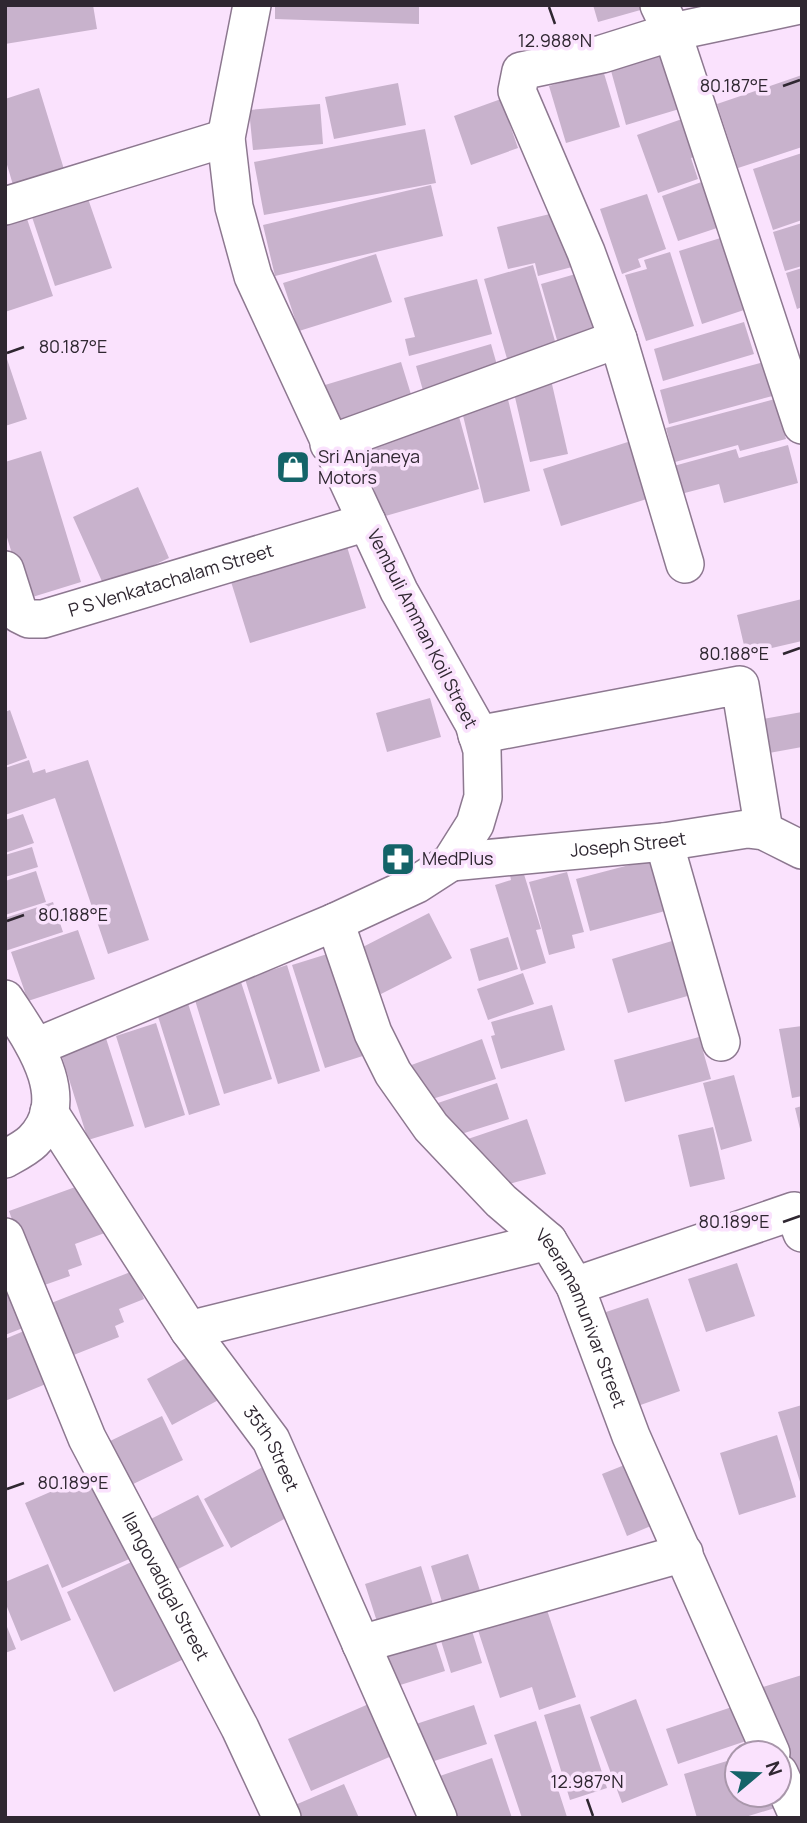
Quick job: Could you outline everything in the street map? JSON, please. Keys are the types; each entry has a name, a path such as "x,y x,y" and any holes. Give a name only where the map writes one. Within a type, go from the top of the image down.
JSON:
{"street":[{"name":"Vembuli Amman Koil Street","path":"36,1047 335,922 417,884 451,862 475,824 483,797 482,750 477,735 399,591 253,276 234,207 226,138 252,5"},
{"path":"685,564 618,339 586,252 517,91 521,71 602,54 666,19 800,5"},
{"path":"666,19 802,425"},
{"path":"5,205 226,138"},
{"path":"329,444 618,339"},
{"name":"P S Venkatachalam Street","path":"5,570 19,614 29,619 43,619 366,522"},
{"path":"477,735 740,685 764,831"},
{"name":"Joseph Street","path":"451,862 664,842 747,829 764,831 802,849"},
{"path":"664,842 721,1042"},
{"name":"Veeramamunivar Street","path":"335,922 373,1033 393,1073 431,1127 501,1201 548,1241 575,1286 631,1436 765,1739"},
{"path":"5,999 36,1047 53,1092 49,1112 33,1141 5,1159"},
{"name":"35th Street","path":"49,1112 189,1330 271,1440 438,1818"},
{"path":"575,1286 799,1217"},
{"name":"Ilangovadigal Street","path":"5,1237 87,1438 240,1728 282,1818"},
{"path":"189,1330 548,1241"},
{"path":"361,1644 684,1553"}],"building":[{"path":"5,5 93,5 97,29 5,44"},
{"path":"275,5 419,5 419,24 275,19"},
{"path":"593,5 643,5 644,9 598,22"},
{"path":"668,43 686,107 626,125 608,60"},
{"path":"603,70 620,127 566,143 549,86"},
{"path":"802,75 802,147 738,168 717,104"},
{"path":"398,83 406,125 334,139 325,97"},
{"path":"39,88 67,179 16,195 5,158 5,99"},
{"path":"501,99 518,148 471,165 454,116"},
{"path":"320,104 323,144 253,150 249,110"},
{"path":"696,114 709,151 691,158 698,179 658,193 637,135"},
{"path":"425,129 436,183 264,215 254,162"},
{"path":"802,153 802,220 773,230 753,169"},
{"path":"710,179 726,225 678,241 662,196"},
{"path":"431,185 443,236 275,276 263,225"},
{"path":"85,190 112,268 55,286 29,208"},
{"path":"647,194 666,249 638,259 641,267 622,274 600,209"},
{"path":"21,201 53,296 5,312 5,206"},
{"path":"558,212 572,267 538,276 535,263 508,269 497,227"},
{"path":"802,223 802,266 785,271 773,232"},
{"path":"730,235 753,307 702,324 679,251"},
{"path":"670,252 694,326 646,341 625,275 647,269 644,260"},
{"path":"376,254 392,302 299,331 283,283"},
{"path":"533,265 559,355 510,369 484,279"},
{"path":"802,268 802,307 797,309 786,273"},
{"path":"579,273 597,336 559,347 541,284"},
{"path":"477,279 492,334 409,356 405,339 415,337 404,298"},
{"path":"744,322 754,354 663,381 654,349"},
{"path":"491,344 501,379 426,401 416,366"},
{"path":"5,353 27,419 5,426"},
{"path":"771,360 780,394 669,424 660,390"},
{"path":"401,362 414,404 338,427 325,385"},
{"path":"549,371 568,454 530,462 511,380"},
{"path":"506,391 530,491 484,503 460,403"},
{"path":"775,399 786,439 740,451 738,445 675,462 666,428"},
{"path":"458,413 479,489 382,517 360,440"},
{"path":"631,441 650,498 561,526 543,469"},
{"path":"788,445 798,483 724,503 719,484 677,495 670,467 736,449 739,458"},
{"path":"41,451 81,582 26,599 5,531 5,462"},
{"path":"138,487 169,558 105,588 73,517"},
{"path":"344,537 366,608 250,643 228,572"},
{"path":"802,599 802,641 746,654 737,615"},
{"path":"430,698 441,737 387,752 376,713"},
{"path":"10,710 27,758 5,766 5,712"},
{"path":"802,712 802,747 769,753 763,719"},
{"path":"29,760 33,773 45,769 46,773 88,760 149,940 108,954 55,798 5,815 5,768"},
{"path":"23,814 34,843 5,853 5,820"},
{"path":"32,847 38,867 5,877 5,855"},
{"path":"656,858 669,910 590,931 576,879"},
{"path":"36,871 46,902 5,915 5,881"},
{"path":"523,871 541,929 536,930 546,963 521,971 495,885 511,880 510,875"},
{"path":"567,872 584,932 572,935 575,948 549,955 529,882"},
{"path":"53,902 63,932 5,951 5,918"},
{"path":"429,913 452,958 381,994 357,950"},
{"path":"78,930 95,979 28,1001 11,952"},
{"path":"508,937 518,969 479,981 470,949"},
{"path":"682,938 698,993 628,1013 612,959"},
{"path":"337,951 369,1054 325,1068 292,965"},
{"path":"287,965 320,1071 278,1084 245,979"},
{"path":"523,973 534,1004 488,1020 477,989"},
{"path":"241,982 272,1079 224,1094 194,997"},
{"path":"186,997 220,1105 189,1115 155,1007"},
{"path":"552,1005 565,1050 501,1069 491,1036 495,1035 491,1022"},
{"path":"156,1023 185,1115 145,1128 116,1036"},
{"path":"802,1026 802,1096 792,1098 779,1029"},
{"path":"104,1032 134,1126 88,1140 59,1047"},
{"path":"699,1037 711,1079 625,1102 614,1060"},
{"path":"482,1039 496,1079 429,1100 406,1067"},
{"path":"734,1075 752,1141 721,1150 703,1083"},
{"path":"497,1083 509,1119 458,1135 432,1105"},
{"path":"802,1106 802,1133 801,1133 795,1108"},
{"path":"527,1119 546,1174 498,1187 462,1141"},
{"path":"713,1127 725,1179 690,1187 678,1135"},
{"path":"92,1181 110,1231 75,1244 82,1265 68,1270 70,1276 36,1288 9,1211"},
{"path":"737,1263 755,1316 706,1332 688,1279"},
{"path":"133,1271 144,1299 119,1309 124,1322 115,1326 119,1337 61,1360 41,1307"},
{"path":"5,1272 28,1326 5,1335"},
{"path":"648,1298 680,1391 632,1408 600,1314"},
{"path":"31,1328 53,1381 5,1401 5,1339"},
{"path":"201,1350 226,1396 172,1425 147,1379"},
{"path":"802,1405 802,1485 801,1485 778,1412"},
{"path":"162,1416 183,1460 129,1486 108,1442"},
{"path":"777,1435 796,1497 739,1515 720,1453"},
{"path":"632,1462 658,1523 627,1536 602,1474"},
{"path":"270,1463 297,1512 231,1548 204,1499"},
{"path":"96,1472 134,1557 62,1588 25,1503"},
{"path":"198,1495 224,1546 168,1574 143,1523"},
{"path":"468,1554 485,1606 447,1618 431,1566"},
{"path":"140,1558 186,1658 114,1692 67,1592"},
{"path":"48,1564 71,1620 21,1641 5,1602 5,1582"},
{"path":"421,1566 435,1611 379,1628 365,1584"},
{"path":"543,1598 576,1697 539,1710 532,1687 500,1698 475,1621"},
{"path":"468,1618 482,1663 451,1673 437,1628"},
{"path":"5,1622 16,1649 5,1653"},
{"path":"431,1628 445,1671 397,1686 384,1643"},
{"path":"802,1675 802,1810 793,1784 793,1739 779,1739 763,1687"},
{"path":"636,1699 668,1785 622,1803 590,1717"},
{"path":"371,1703 394,1755 311,1791 288,1739"},
{"path":"580,1704 607,1788 570,1800 544,1715"},
{"path":"741,1704 752,1739 723,1739 723,1749 678,1764 666,1729"},
{"path":"474,1705 487,1744 428,1763 416,1724"},
{"path":"536,1721 567,1817 565,1818 522,1818 494,1735"},
{"path":"492,1758 512,1818 451,1818 437,1777"},
{"path":"723,1762 723,1809 772,1809 742,1818 697,1818 684,1774"},
{"path":"344,1784 359,1818 301,1818 295,1805"}],"place":[{"name":"Sri Anjaneya Motors","path":"293,467"},
{"name":"MedPlus","path":"398,859"}]}
